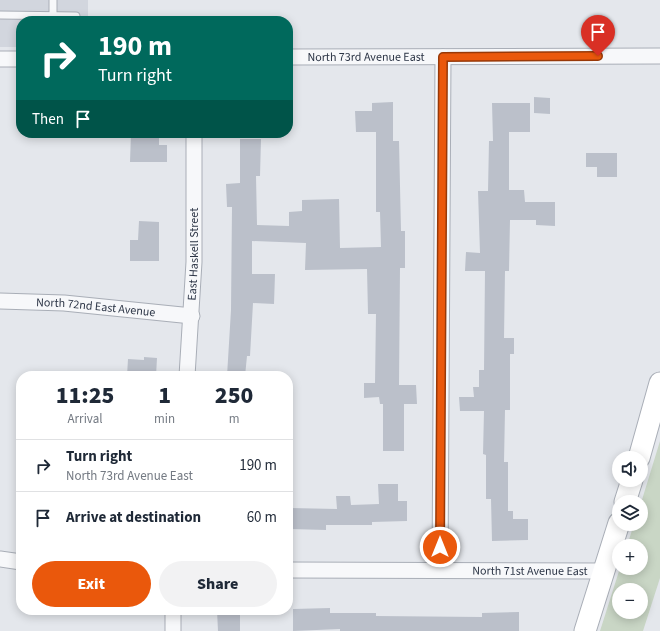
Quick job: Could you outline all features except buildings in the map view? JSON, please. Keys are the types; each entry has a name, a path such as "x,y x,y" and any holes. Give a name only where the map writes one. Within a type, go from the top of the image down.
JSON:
{"street":[{"name":"North 73rd Avenue East","path":"293,57 660,56"},
{"path":"440,570 443,57"},
{"path":"0,59 16,59"},
{"name":"East Haskell Street","path":"186,371 192,316 194,138"},
{"name":"North 72nd East Avenue","path":"0,301 64,303 192,316"},
{"path":"641,451 660,383"},
{"path":"584,631 616,531"},
{"path":"0,559 16,561"},
{"name":"North 71st Avenue East","path":"293,570 604,571"},
{"path":"173,615 173,631"}],"lane":[{"path":"53,0 53,16"},
{"path":"0,15 76,16"}],"shaded area":[{"path":"0,0 88,0 88,16 16,16 16,47 0,47"}],"green space":[{"path":"660,441 660,578 648,615 648,583 615,583 618,575 648,575 648,539 629,539 632,531 648,531 648,495 643,495 646,487 648,487 648,480"},
{"path":"612,593 612,619 647,619 643,631 600,631"}],"route":[{"path":"440,547 443,57 598,56"}]}
